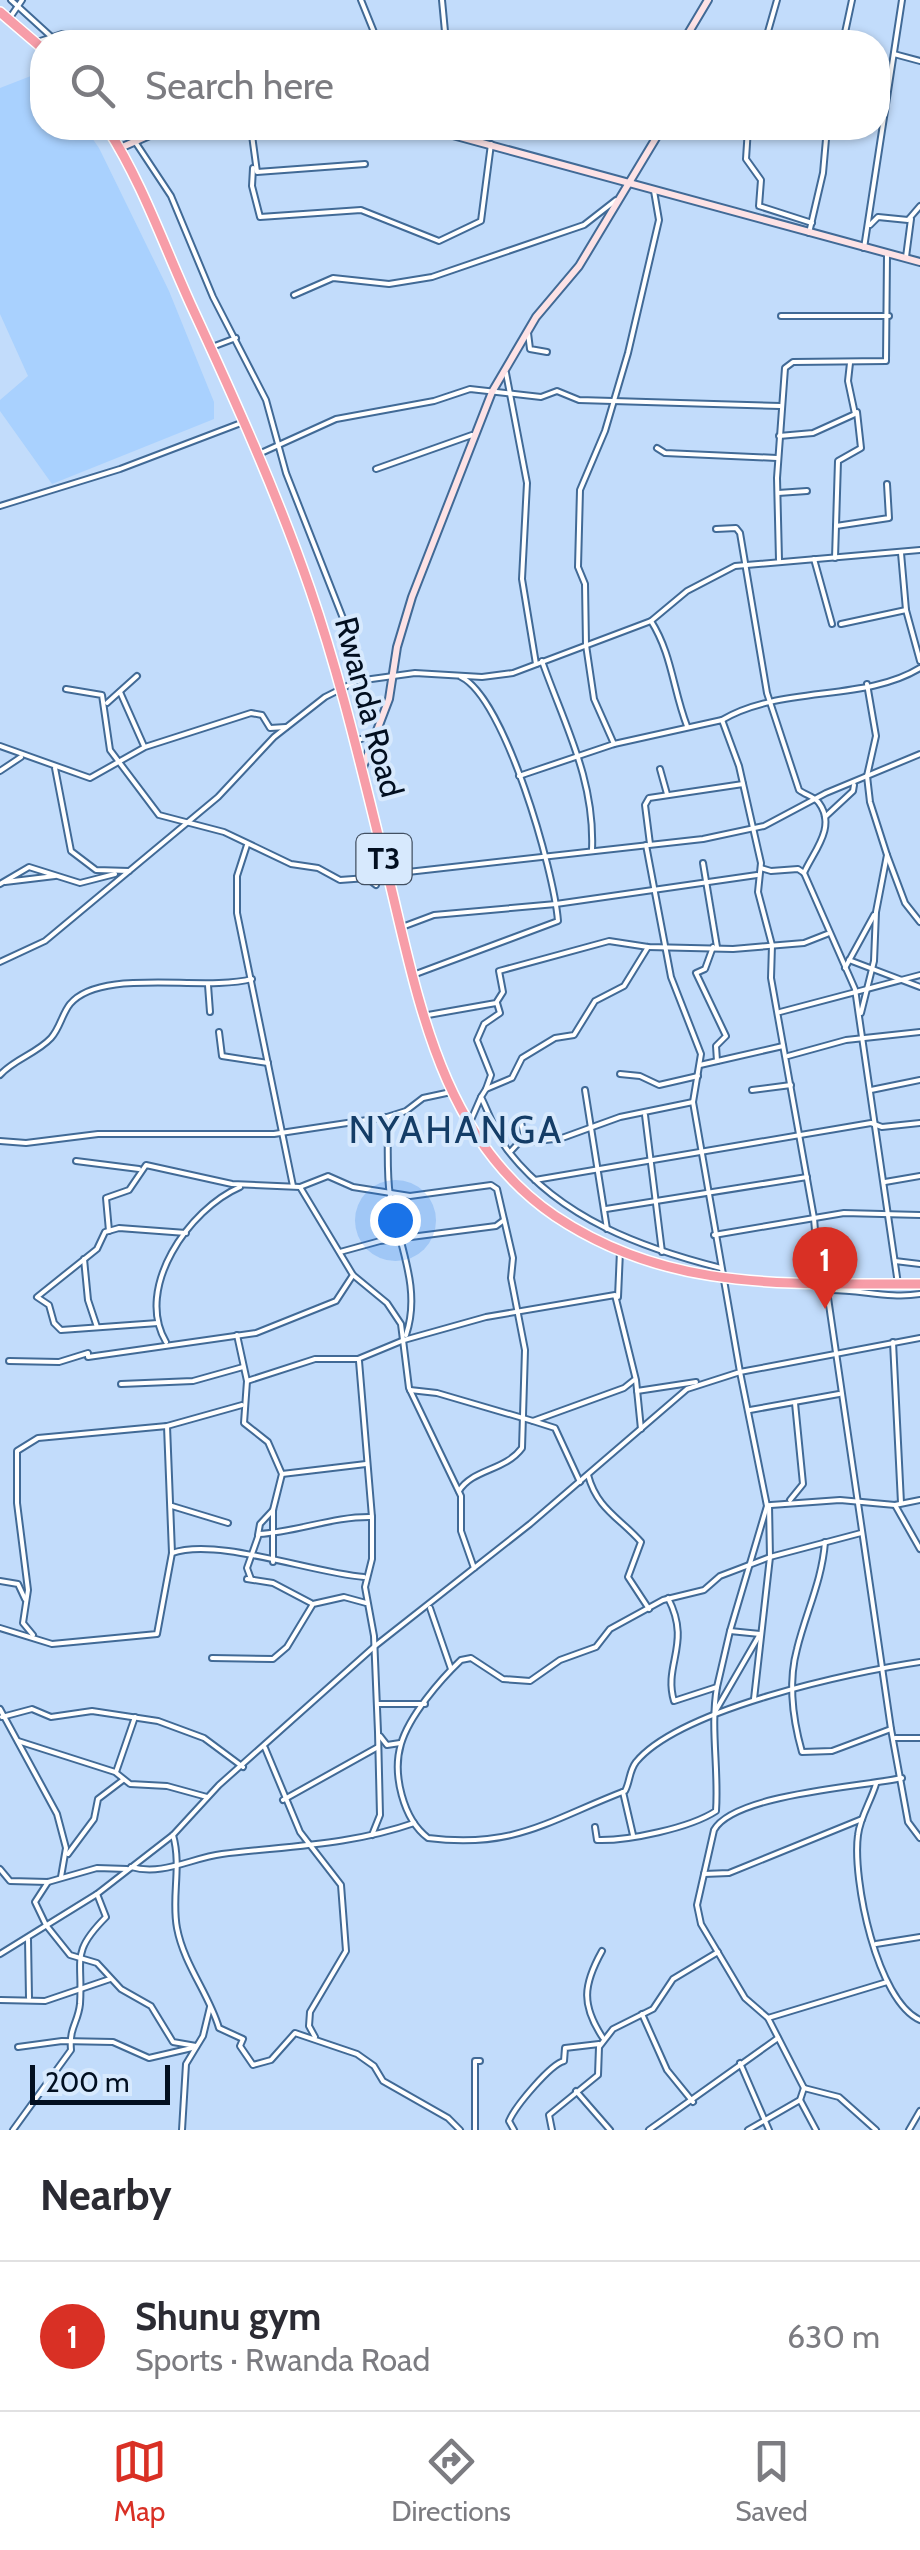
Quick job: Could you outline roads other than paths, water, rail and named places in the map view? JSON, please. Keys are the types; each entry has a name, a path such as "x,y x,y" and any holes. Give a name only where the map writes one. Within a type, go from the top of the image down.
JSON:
{"highway":[{"path":"0,12 30,37"},
{"name":"Rwanda Road","path":"115,140 212,348 310,588 355,741 423,1016 451,1092 470,1124 506,1172 539,1203 620,1251 664,1268 724,1281 824,1286 920,1284"}],"street":[{"path":"10,0 21,2 46,30"},
{"path":"362,0 373,30"},
{"path":"442,0 445,30"},
{"path":"690,30 708,0"},
{"path":"769,30 777,0"},
{"path":"846,30 852,0"},
{"path":"890,81 902,0"},
{"path":"9,19 21,2"},
{"path":"894,54 920,61"},
{"path":"120,148 136,140 171,196 213,297 266,400 278,444 342,616 357,681"},
{"path":"253,140 252,186 260,217 362,210 439,241 481,221 491,144"},
{"path":"478,140 920,262"},
{"path":"362,770 390,699 393,666 412,597 472,434 506,367 542,309 579,266 655,140"},
{"path":"747,140 746,159 761,180 760,206 812,223"},
{"path":"809,233 825,140"},
{"path":"864,248 881,140"},
{"path":"254,168 260,173 365,164"},
{"path":"614,744 594,699 586,645 585,584 578,567 580,490 612,402 659,220 654,190"},
{"path":"294,295 333,278 389,284 432,278 584,225 619,199"},
{"path":"906,259 911,218 920,206"},
{"path":"867,234 878,217 911,218 920,226"},
{"path":"779,560 778,436 789,362 886,361 887,255"},
{"path":"780,316 889,316"},
{"path":"528,333 530,349 548,352"},
{"path":"212,348 236,338"},
{"path":"835,558 839,460 862,448 848,381 850,362"},
{"path":"506,367 507,392 527,483 522,579 539,662 582,757 593,816 592,850"},
{"path":"257,456 339,418 434,401 470,388 541,396 557,390 579,400 612,402 780,406"},
{"path":"778,436 818,431 857,412"},
{"path":"0,506 120,469 243,422"},
{"path":"376,469 472,434"},
{"path":"657,448 665,452 777,458"},
{"path":"836,526 889,518 887,484"},
{"path":"778,494 808,492"},
{"path":"716,528 738,529 771,702 798,790 816,798 825,817 822,844 804,874"},
{"path":"0,962 45,941 183,822 218,798 286,727 341,688 357,681 416,673 496,677 650,621 704,580 744,563 920,550"},
{"path":"519,776 614,744 722,720 771,702 867,684 920,664 906,610 901,553"},
{"path":"814,559 832,624"},
{"path":"840,624 906,610"},
{"path":"650,621 669,651 670,680 687,726"},
{"path":"393,666 416,673"},
{"path":"414,975 555,923 556,904 542,838 519,776 485,696 456,674"},
{"path":"106,705 137,676"},
{"path":"867,684 876,736 867,776 872,815 905,903 920,922"},
{"path":"66,689 100,693 106,705 109,747 158,815 224,832 291,864 325,870 338,879 365,877 376,885"},
{"path":"120,692 134,732 145,747"},
{"path":"0,746 90,778 145,747 252,712 262,715 270,728 286,727"},
{"path":"722,720 743,784 760,871 761,910 772,945 771,978 814,1218 891,1730 908,1822 920,1838"},
{"path":"355,741 373,734"},
{"path":"388,874 750,830 920,754"},
{"path":"0,771 22,757"},
{"path":"54,767 71,851 96,870 129,872"},
{"path":"660,769 667,794"},
{"path":"743,784 667,794 646,803 648,844 664,947 678,1000 701,1054 693,1102 706,1193 768,1505 770,1557 754,1700"},
{"path":"825,817 854,791 854,784"},
{"path":"247,845 237,876 236,902 282,1133 297,1186 353,1275 390,1306 402,1324 410,1390 458,1492 462,1531 474,1568"},
{"path":"860,1017 872,971 876,912 887,855"},
{"path":"703,864 714,915 715,947 706,969 696,974 726,1036 716,1046 717,1061"},
{"path":"0,883 29,867 88,884 119,871"},
{"path":"402,928 434,915 556,904 798,868 854,989 894,1260 893,1298"},
{"path":"0,883 59,876"},
{"path":"845,968 876,912"},
{"path":"470,1124 492,1075 476,1040 484,1024 500,1013 497,1003 503,992 497,973 502,970 608,941 648,947 715,947 804,943 827,934"},
{"path":"486,1089 508,1081 522,1058 555,1038 574,1035 595,1001 624,986 648,947"},
{"path":"849,960 894,980 920,986"},
{"path":"779,1013 854,989 920,975"},
{"path":"0,1075 49,1041 76,1000 105,985 133,981 208,985 252,979"},
{"path":"208,985 210,1012"},
{"path":"423,1016 497,1003"},
{"path":"219,1032 222,1056 268,1063"},
{"path":"787,1056 863,1038 920,1032"},
{"path":"700,1065 785,1045"},
{"path":"620,1074 640,1076 659,1086 698,1076"},
{"path":"871,1090 920,1080"},
{"path":"752,1090 791,1085"},
{"path":"585,1090 600,1166 607,1230"},
{"path":"0,1142 26,1143 98,1134 282,1133 386,1117 406,1111 423,1098 451,1092"},
{"path":"480,1097 510,1152 535,1180 607,1230 662,1252 722,1268"},
{"path":"520,1143 594,1129 620,1117 645,1115 693,1102"},
{"path":"645,1115 662,1252"},
{"path":"386,1117 390,1194 413,1304 404,1340"},
{"path":"510,1152 525,1135 521,1122"},
{"path":"535,1180 700,1150 876,1124 920,1123"},
{"path":"76,1161 140,1169 156,1166 244,1185 297,1186 328,1176 410,1196 491,1184 497,1189 525,1350 523,1417 518,1454 503,1466 466,1481 458,1492"},
{"path":"140,1169 129,1190 106,1198 109,1230 84,1259 36,1297 50,1305 59,1329 158,1323"},
{"path":"883,1182 920,1176"},
{"path":"606,1209 807,1177"},
{"path":"166,1342 158,1323 157,1292 186,1233 207,1208 244,1185"},
{"path":"714,1235 814,1218 920,1215"},
{"path":"340,1252 496,1226 504,1220"},
{"path":"109,1230 186,1233"},
{"path":"620,1251 618,1296 641,1431"},
{"path":"84,1259 89,1302 97,1327"},
{"path":"894,1260 920,1264"},
{"path":"9,1361 56,1362 166,1342 260,1332 336,1301 353,1275"},
{"path":"824,1286 893,1298 920,1294"},
{"path":"247,1381 315,1359 360,1358 404,1340 518,1312 618,1296"},
{"path":"237,1335 247,1381 242,1404 247,1429 268,1442 282,1474 273,1510 273,1562"},
{"path":"637,1390 698,1382 920,1338"},
{"path":"894,1342 898,1504 920,1549"},
{"path":"360,1358 372,1517 367,1603 375,1646 378,1732 380,1815 372,1835"},
{"path":"121,1384 146,1386 193,1381 244,1366"},
{"path":"533,1421 624,1388 634,1379"},
{"path":"0,1954 97,1894 173,1836 207,1797 375,1646 430,1606 698,1382"},
{"path":"410,1390 555,1428 580,1482"},
{"path":"749,1410 839,1394"},
{"path":"790,1500 803,1484 795,1403"},
{"path":"33,1635 23,1624 27,1602 16,1502 17,1451 38,1438 167,1426 242,1404"},
{"path":"0,1628 33,1635 52,1644 156,1636 172,1552 167,1426"},
{"path":"282,1474 367,1464"},
{"path":"588,1475 595,1496 614,1521 641,1542 628,1577 648,1609"},
{"path":"768,1505 790,1500 898,1504 920,1500"},
{"path":"595,1827 598,1840 686,1827 717,1810 720,1759 712,1716 730,1630 768,1505"},
{"path":"172,1506 228,1523"},
{"path":"273,1510 260,1524 247,1570 249,1579 278,1584 313,1604 344,1597 367,1603"},
{"path":"258,1534 351,1516 372,1517"},
{"path":"623,1792 560,1822 497,1841 431,1839 414,1823 404,1806 401,1743 451,1669 471,1658 503,1679 530,1681 562,1659 596,1647 610,1629 668,1598 704,1590 720,1576 752,1563 861,1533"},
{"path":"825,1542 822,1574 796,1651 794,1722 804,1755 834,1750 891,1730"},
{"path":"172,1552 187,1549 251,1554 273,1562 366,1578"},
{"path":"0,1581 18,1584 27,1602"},
{"path":"668,1598 679,1619 681,1640 672,1699 691,1698 717,1687"},
{"path":"212,1658 273,1659 286,1647 313,1604"},
{"path":"430,1606 451,1669"},
{"path":"730,1630 760,1634"},
{"path":"712,1716 760,1634"},
{"path":"633,1835 623,1792 638,1760 669,1736 754,1700 920,1662"},
{"path":"376,1704 425,1704"},
{"path":"2,1717 35,1709 51,1717 92,1710 168,1723 204,1738 243,1767"},
{"path":"0,1710 56,1814 66,1856"},
{"path":"116,1772 135,1717"},
{"path":"378,1732 386,1745 401,1743"},
{"path":"893,1738 920,1738"},
{"path":"18,1741 116,1772 122,1780 207,1797"},
{"path":"283,1800 378,1747"},
{"path":"265,1748 283,1800 308,1845 340,1881 346,1951 310,2012 309,2026 315,2037"},
{"path":"748,2130 800,2100 804,2088 768,2018 746,2000 697,1908 714,1830 729,1814 815,1790 902,1778"},
{"path":"61,1877 66,1856 93,1821 98,1799 122,1780"},
{"path":"876,1784 862,1819 857,1866 864,1910 887,1982 900,2005 920,2020"},
{"path":"704,1874 729,1873 862,1819"},
{"path":"0,1880 48,1882 97,1868 155,1871 179,1864 345,1843 414,1823"},
{"path":"173,1836 179,1864 177,1930 222,2031 244,2039 240,2046 254,2065 271,2060 294,2033 315,2037 359,2055 383,2081 448,2118 460,2130"},
{"path":"0,1869 8,1880"},
{"path":"48,1882 35,1900 46,1925 70,1955 97,1963 153,2009 172,2042 196,2046"},
{"path":"13,2130 68,2054 69,2029 80,2006 78,1957 85,1936 106,1918 97,1894"},
{"path":"28,1936 29,1998"},
{"path":"876,1944 920,1936"},
{"path":"552,2130 547,2117 598,2075 602,2042 585,2002 585,1983 602,1952"},
{"path":"514,2130 509,2120 512,2113 525,2102 547,2069 564,2061 565,2048 602,2042 617,2026 656,2006 673,1979 718,1952"},
{"path":"0,2000 29,1998 45,2002 112,1978"},
{"path":"768,2018 887,1982"},
{"path":"182,2130 186,2064 204,2036 210,2007"},
{"path":"642,2014 666,2070 693,2102"},
{"path":"648,2130 693,2102 778,2038"},
{"path":"18,2047 70,2040 121,2043 149,2058 196,2046"},
{"path":"475,2130 472,2075 475,2061 480,2061"},
{"path":"740,2063 769,2130"},
{"path":"804,2088 839,2097 876,2130"},
{"path":"576,2091 610,2130"},
{"path":"800,2100 816,2130"},
{"path":"908,2130 920,2111"}],"place":[{"name":"Shunu gym","path":"825,1309"}],"district":[{"name":"NYAHANGA","path":"456,1130"}]}
